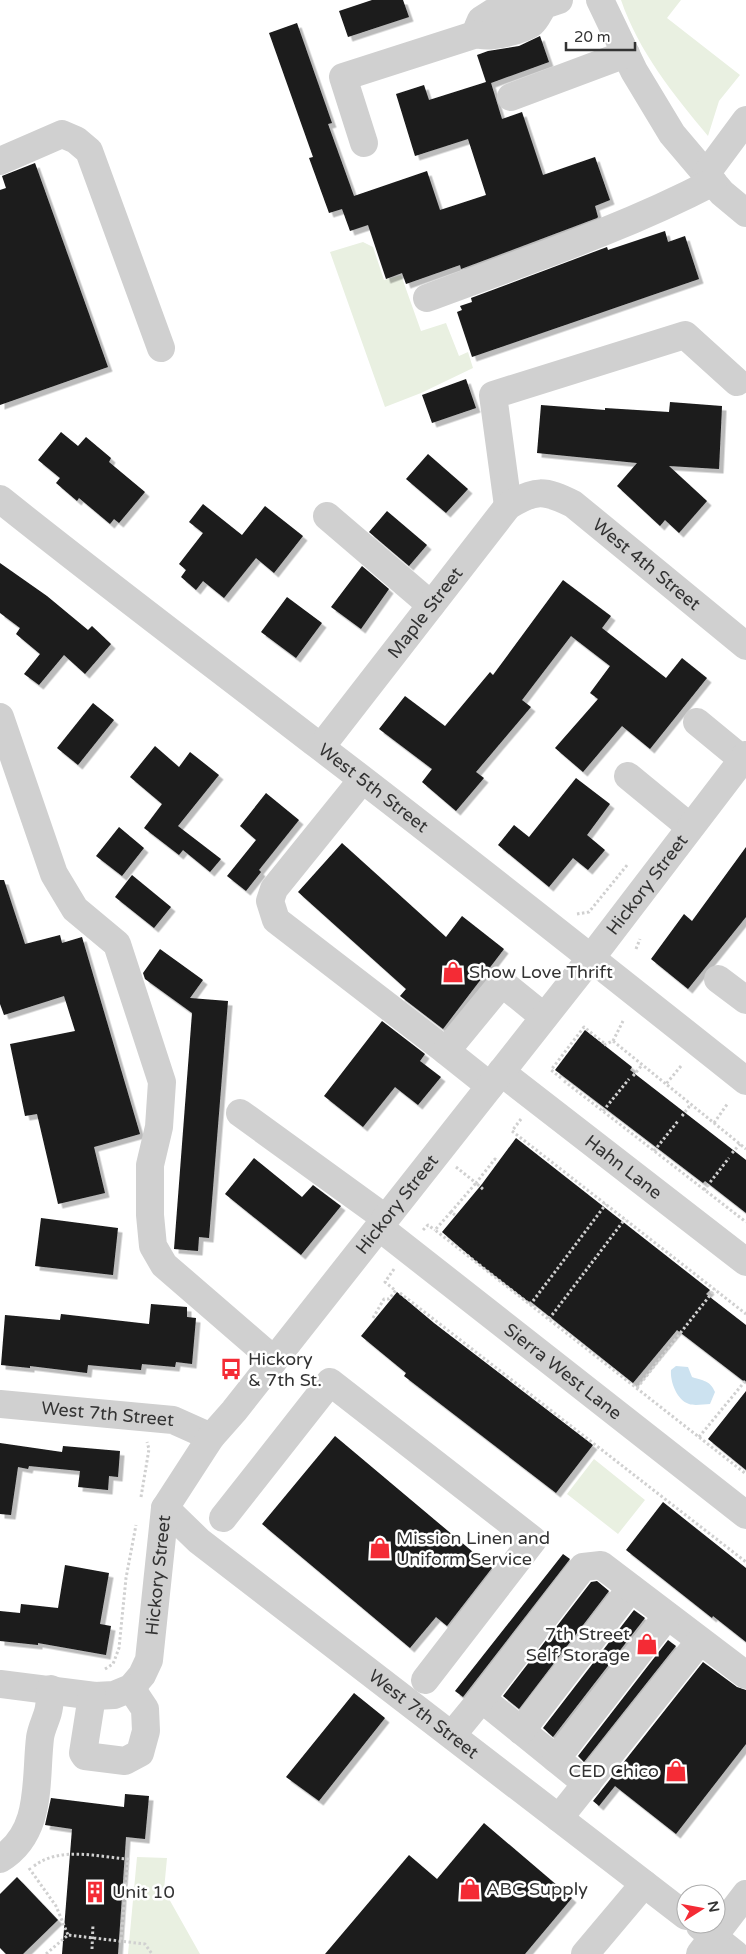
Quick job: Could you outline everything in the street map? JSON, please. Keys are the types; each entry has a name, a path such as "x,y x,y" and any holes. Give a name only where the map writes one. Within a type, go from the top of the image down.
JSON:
{"street":[{"path":"600,0 634,71 672,134 713,183 746,213"},
{"path":"364,143 343,77 477,34 481,20 492,13 524,2 551,3"},
{"path":"511,97 626,54"},
{"path":"427,298 601,234 713,183 744,126"},
{"path":"0,161 62,134 76,140 89,151 162,348"},
{"path":"508,506 493,395 685,335 737,382"},
{"name":"Maple Street","path":"320,747 508,506 525,495 541,494"},
{"name":"West 4th Street","path":"541,494 556,496 573,504 746,646"},
{"name":"West 5th Street","path":"0,498 114,590 744,1074"},
{"path":"327,516 431,605"},
{"path":"0,717 54,874 76,909 116,944 162,1082 159,1127 150,1164 150,1215 153,1246 164,1265 274,1360"},
{"path":"697,722 744,757"},
{"name":"Hickory Street","path":"131,1688 142,1675 149,1660 152,1506 274,1360 591,958 744,757"},
{"path":"628,776 690,827"},
{"name":"Hahn Lane","path":"362,780 274,889 270,901 276,920 446,1051 496,1079 746,1262"},
{"path":"718,979 746,1000"},
{"path":"446,1051 502,983 544,1017"},
{"name":"Sierra West Lane","path":"240,1113 382,1223 746,1515"},
{"path":"223,1518 330,1382 533,1540 425,1680"},
{"name":"West 7th Street","path":"0,1404 173,1420 211,1437"},
{"name":"West 7th Street","path":"152,1506 676,1908"},
{"path":"452,1735 482,1699 583,1567 601,1565 746,1675"},
{"path":"521,1731 631,1588"},
{"path":"556,1759 667,1616"},
{"path":"560,1818 700,1641"},
{"path":"0,1684 51,1689 96,1684 114,1695 131,1688 146,1709 146,1731 140,1753 125,1761 85,1756 83,1753 96,1684"},
{"path":"14,1859 25,1834 36,1800 40,1736 49,1710 51,1689"},
{"path":"482,1699 586,1784"},
{"path":"585,1954 644,1884"},
{"path":"735,1954 703,1938 746,1894"}],"path":[{"path":"589,912 614,881"},
{"path":"623,1021 613,1041 605,1044 584,1027 551,1070 746,1222"},
{"path":"613,1041 746,1148"},
{"path":"633,1076 642,1065"},
{"path":"666,1084 681,1066"},
{"path":"603,1111 630,1079"},
{"path":"714,1123 728,1103"},
{"path":"682,1116 691,1104"},
{"path":"526,1113 512,1131 746,1314"},
{"path":"654,1151 678,1121"},
{"path":"732,1153 740,1144"},
{"path":"704,1190 729,1158"},
{"path":"497,1161 495,1159 436,1230 746,1474"},
{"path":"456,1167 484,1190"},
{"path":"530,1305 606,1204"},
{"path":"451,1212 455,1215"},
{"path":"549,1319 625,1219"},
{"path":"373,1318 384,1299 389,1299 396,1290 385,1282 399,1262"},
{"path":"637,1388 715,1289"},
{"path":"400,1293 746,1562"},
{"path":"699,1437 746,1380"},
{"path":"145,1439 149,1449 152,1506"},
{"path":"96,1684 113,1664 119,1648 126,1578 136,1523"},
{"path":"14,1859 42,1860 60,1854 128,1859 121,1940"},
{"path":"14,1859 56,1906 68,1935"},
{"path":"92,1924 92,1949"},
{"path":"46,1954 68,1935 145,1944 152,1954"}],"green space":[{"path":"621,0 681,0 667,18 740,75 719,101 708,136 682,104 647,55 628,19"},
{"path":"363,242 373,247 384,280 401,275 421,331 446,323 459,356 468,352 473,368 421,393 385,407 330,252"},
{"path":"594,1459 645,1500 618,1534 567,1494"},
{"path":"137,1857 167,1858 164,1890 200,1954 128,1954"}],"water":[{"path":"676,1366 688,1367 692,1377 711,1385 715,1392 710,1404 691,1405 681,1399 675,1390 672,1380 671,1370"}],"building":[{"path":"372,0 403,0 409,17 348,37 339,11"},
{"path":"297,23 332,123 328,124 354,196 427,171 440,210 486,195 468,139 415,156 396,94 424,85 429,100 486,82 477,55 488,51 519,46 540,36 549,62 491,83 502,119 522,112 543,175 595,157 610,200 595,206 597,218 461,269 460,265 406,284 402,273 386,279 368,225 350,231 342,209 329,213 309,158 313,157 269,33"},
{"path":"35,163 108,367 0,405 0,190 6,188 2,176"},
{"path":"665,231 668,242 685,236 699,279 472,357 457,312 462,310 460,306 472,302 471,298 607,247 608,250"},
{"path":"466,379 476,408 432,423 422,395"},
{"path":"670,402 722,406 719,469 669,466 707,501 679,533 665,520 660,526 617,486 637,463 537,453 541,405 669,412"},
{"path":"61,432 78,446 86,437 111,458 109,462 145,492 119,523 114,519 110,524 79,498 77,501 56,483 60,478 38,460"},
{"path":"428,454 468,489 446,513 406,479"},
{"path":"203,504 242,535 265,506 303,536 274,573 256,558 224,598 203,581 196,590 181,577 186,570 179,564 203,533 189,522"},
{"path":"387,511 427,545 409,566 369,532"},
{"path":"0,563 47,596 88,630 92,626 111,644 85,674 64,655 39,685 24,674 40,654 16,634 20,628 0,613"},
{"path":"362,566 389,589 361,629 331,607"},
{"path":"563,580 611,616 602,628 666,678 682,658 707,678 650,749 622,726 583,772 555,748 598,699 590,693 610,666 571,636 522,700 531,707 476,772 484,778 456,811 422,782 432,769 379,729 405,696 445,726 490,672 493,675"},
{"path":"287,597 322,623 296,658 261,632"},
{"path":"93,703 114,720 78,765 57,748"},
{"path":"155,746 179,767 190,752 219,775 178,826 221,859 210,872 183,850 179,855 144,828 162,804 130,777"},
{"path":"576,778 610,804 587,835 605,850 588,870 573,858 549,887 498,845 514,825 529,837"},
{"path":"266,793 299,820 259,870 261,872 246,891 227,876 256,840 240,826"},
{"path":"119,827 144,848 122,876 96,856"},
{"path":"342,843 446,937 462,916 504,949 443,1029 400,996 406,989 298,892"},
{"path":"746,847 746,917 688,989 651,959 684,914 692,921"},
{"path":"132,875 171,907 154,928 115,897"},
{"path":"0,880 4,880 25,944 60,935 62,943 82,937 140,1134 94,1147 105,1193 58,1204 37,1114 25,1116 10,1044 75,1031 64,996 4,1015 0,1004"},
{"path":"160,949 203,980 190,998 228,1001 209,1238 199,1237 198,1251 174,1249 192,1013 145,979 143,973"},
{"path":"382,1021 425,1054 420,1061 441,1077 418,1105 395,1087 363,1127 324,1096"},
{"path":"585,1030 632,1067 630,1070 746,1160 746,1213 705,1181 703,1183 555,1070"},
{"path":"516,1138 710,1290 706,1294 746,1325 746,1383 677,1330 633,1383 530,1301 477,1262 442,1232 482,1184"},
{"path":"254,1158 302,1197 313,1185 341,1206 301,1255 225,1194"},
{"path":"41,1218 118,1228 113,1275 35,1266"},
{"path":"397,1292 434,1323 593,1445 556,1493 404,1376 406,1373 361,1336"},
{"path":"151,1304 187,1307 187,1317 196,1318 192,1364 176,1362 175,1367 142,1364 141,1370 88,1365 87,1373 30,1366 30,1368 1,1365 5,1315 60,1320 61,1314 149,1324"},
{"path":"746,1391 746,1470 708,1439"},
{"name":"Mission Linen and Uniform Service","path":"335,1436 492,1568 447,1626 436,1617 410,1648 262,1524"},
{"path":"0,1443 62,1452 63,1446 120,1451 118,1477 109,1476 108,1490 78,1487 80,1471 29,1466 28,1469 18,1467 11,1515 0,1514"},
{"path":"663,1502 746,1568 746,1642 713,1616 712,1618 626,1550"},
{"path":"563,1554 570,1559 463,1697 455,1691"},
{"path":"65,1565 109,1573 100,1624 111,1626 106,1655 38,1643 38,1645 0,1641 0,1611 20,1613 21,1604 58,1608"},
{"path":"597,1581 609,1591 519,1709 503,1696 591,1582"},
{"path":"634,1610 645,1618 553,1737 543,1728"},
{"path":"668,1640 676,1646 584,1762 578,1756"},
{"name":"CED Chico","path":"703,1662 737,1687 746,1690 746,1744 676,1834 615,1786 599,1806 593,1801"},
{"path":"354,1693 385,1718 319,1801 286,1777"},
{"path":"125,1794 149,1796 145,1839 126,1837 118,1954 62,1954 72,1829 45,1825 51,1798 124,1807"},
{"name":"ABC Supply","path":"484,1823 572,1898 525,1954 325,1954 409,1855 437,1879"},
{"path":"17,1877 58,1920 23,1954 6,1954 0,1948 0,1894"}],"place":[{"name":"Show Love Thrift","path":"453,972"},
{"name":"Hickory & 7th St.","path":"231,1369"},
{"name":"Mission Linen and Uniform Service","path":"380,1548"},
{"name":"7th Street Self Storage","path":"647,1644"},
{"name":"CED Chico","path":"676,1771"},
{"name":"ABC Supply","path":"470,1889"},
{"name":"Unit 10","path":"95,1892"}]}
